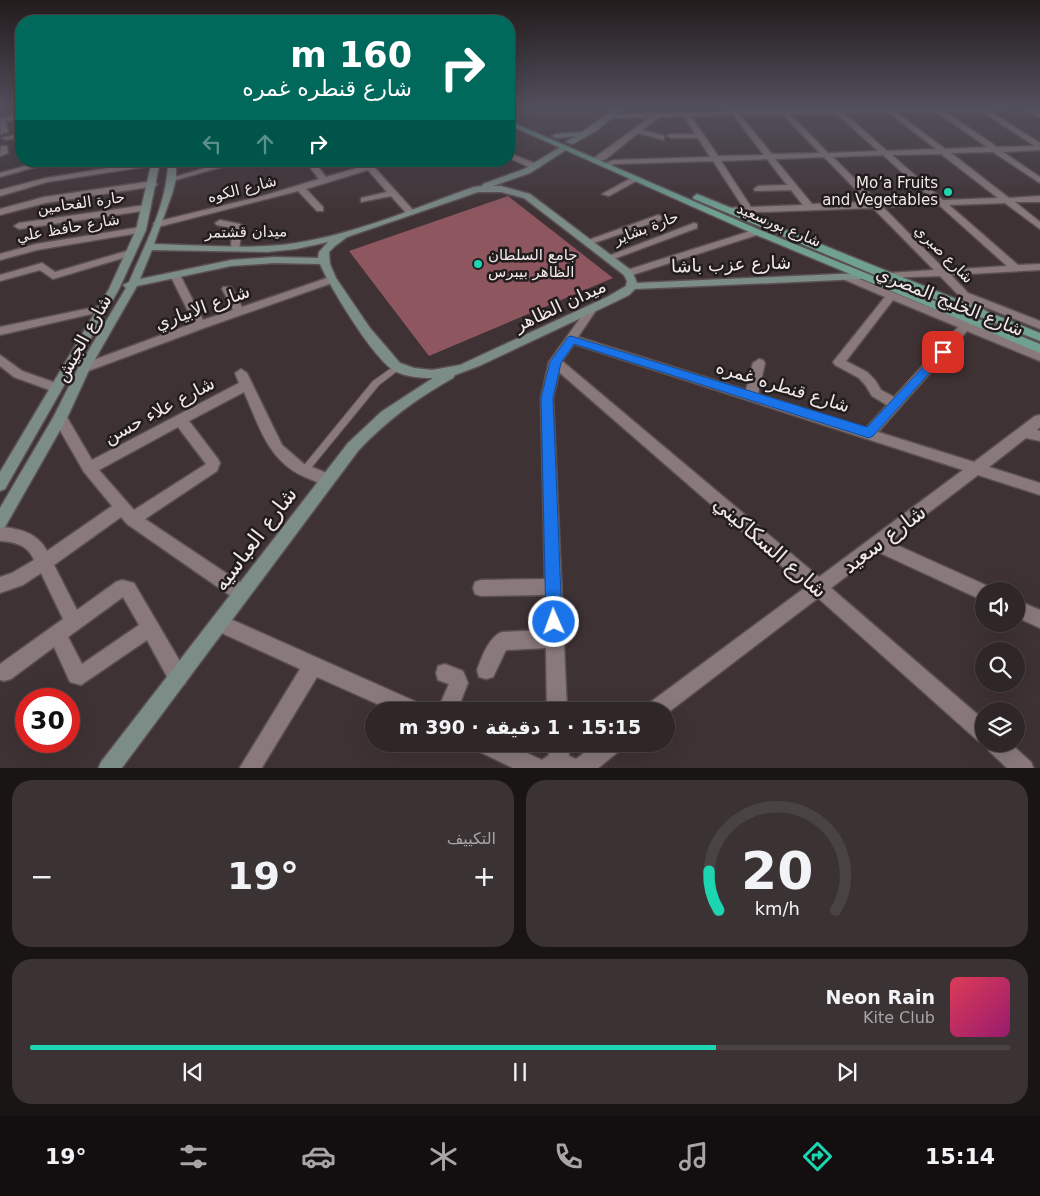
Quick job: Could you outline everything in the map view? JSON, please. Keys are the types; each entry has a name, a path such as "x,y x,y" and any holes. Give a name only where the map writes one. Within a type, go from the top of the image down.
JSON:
{"main road":[{"name":"شارع بورسعيد","path":"561,143 1040,336"},
{"path":"477,189 536,167 570,143"},
{"name":"شارع بورسعيد","path":"604,161 636,179 757,232 969,323 1040,349"},
{"name":"شارع الجيش","path":"0,485 100,309 114,289 141,230 153,184 155,167"},
{"name":"شارع الجيش","path":"0,522 60,418 84,368 133,284 158,224 172,179 172,167"},
{"name":"ميدان الظاهر","path":"477,189 508,190 527,196 628,273 633,282 632,286 625,293 465,367 435,374 420,373 397,367 384,357 331,280 323,261 326,250 344,235 477,189"},
{"name":"ميدان قشتمر","path":"148,247 281,248 344,235"},
{"name":"ميدان قشتمر","path":"114,289 245,261 323,261"},
{"name":"شارع عزب باشا","path":"632,286 861,276"},
{"name":"شارع العباسيه","path":"108,768 327,479 370,428 393,408 422,389 465,367"}],"street":[{"path":"604,161 625,143"},
{"path":"705,143 749,210"},
{"path":"759,143 809,207"},
{"name":"شارع صبري","path":"815,143 983,314"},
{"path":"872,143 1016,269"},
{"path":"931,143 1040,226"},
{"path":"986,143 1040,181"},
{"path":"604,161 996,150 1040,147"},
{"path":"515,158 536,167"},
{"path":"0,175 20,167"},
{"path":"0,193 46,180 125,167"},
{"path":"172,179 216,167"},
{"path":"313,167 325,182"},
{"path":"352,180 371,167 410,212"},
{"name":"شارع الكوه","path":"158,224 301,189 371,167"},
{"path":"606,194 636,179"},
{"path":"0,212 44,200 153,184"},
{"path":"758,188 793,187"},
{"path":"301,189 320,209"},
{"path":"364,200 393,193"},
{"path":"730,210 1040,199"},
{"name":"حارة الفحامين","path":"19,226 146,208"},
{"path":"588,242 658,218"},
{"path":"220,223 237,226 236,248"},
{"name":"حارة بشاير","path":"608,258 694,226"},
{"name":"شارع حافظ علي","path":"0,257 36,247 141,230"},
{"path":"628,273 757,232"},
{"path":"0,278 42,266 53,276 130,253"},
{"path":"946,275 1040,267"},
{"path":"888,276 1040,273"},
{"path":"175,276 200,325"},
{"name":"شارع الخليج المصري","path":"846,277 892,296 969,323 1040,357"},
{"name":"شارع الابياري","path":"84,368 239,311 331,280"},
{"path":"227,289 239,311"},
{"name":"شارع الخليج المصري","path":"965,295 1040,325"},
{"path":"892,296 839,362 863,374 871,383 876,393 896,404"},
{"path":"0,331 100,309"},
{"path":"557,702 547,398 555,362 592,309"},
{"path":"869,433 969,323"},
{"name":"شارع قنطره غمره","path":"571,339 1040,489"},
{"path":"0,359 18,374 55,387"},
{"name":"شارع السكاكيني","path":"555,362 819,588 975,725"},
{"path":"751,396 759,364"},
{"name":"شارع علاء حسن","path":"89,468 180,419 243,379 277,449 285,459 304,471"},
{"path":"60,418 89,468 127,514 242,593"},
{"path":"0,585 17,579 127,514 212,467 213,463 180,419"},
{"name":"شارع سعيد","path":"668,702 978,468 1033,434 1040,420"},
{"path":"304,471 327,479"},
{"path":"0,534 20,536 31,542 45,562 71,620 75,621"},
{"path":"877,544 975,589"},
{"path":"4,672 117,591 126,588 178,677"},
{"path":"481,588 553,588"},
{"path":"1025,612 1040,619"},
{"path":"219,623 394,702"},
{"path":"57,634 77,674 81,676 150,628"},
{"path":"486,670 497,646 502,641 555,639"},
{"path":"249,768 313,666"},
{"path":"445,673 456,678 458,683 451,702"},
{"path":"503,752 540,768"},
{"path":"580,768 601,752"},
{"path":"1005,752 1024,768"}],"lane":[{"path":"304,471 376,383 397,367"}],"building":[{"name":"جامع السلطان الظاهر بيبرس","path":"508,196 613,278 429,356 349,251"}],"place":[{"name":"Mo’a Fruits and Vegetables","path":"948,192"},
{"name":"جامع السلطان الظاهر بيبرس","path":"478,264"}],"route":[{"path":"554,622 547,398 555,362 571,339 869,433 943,352"}]}
